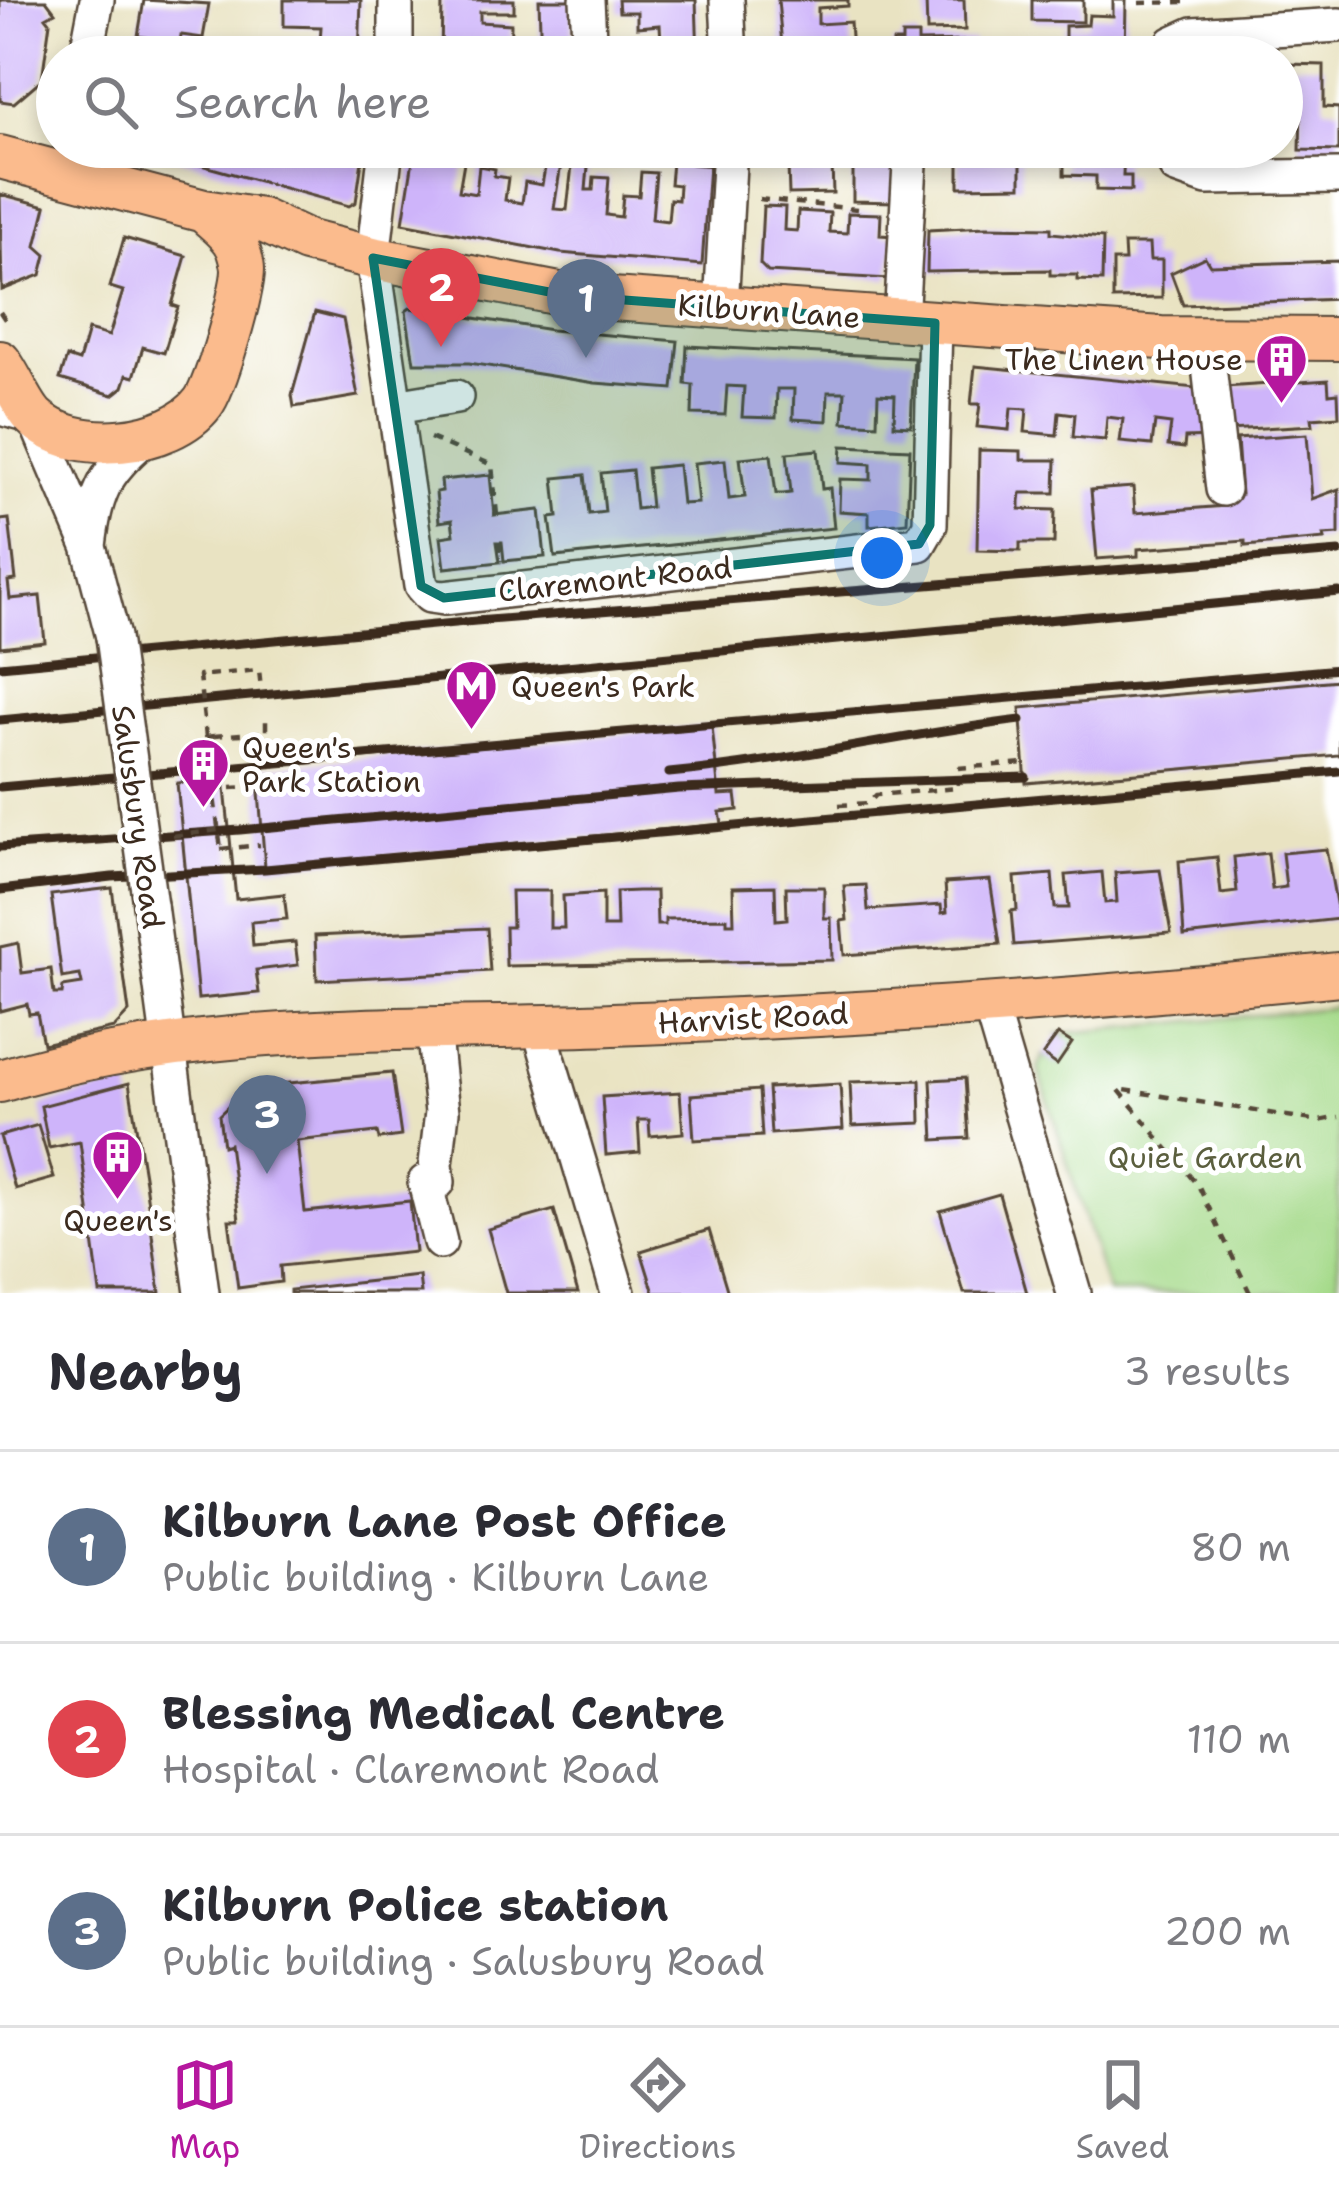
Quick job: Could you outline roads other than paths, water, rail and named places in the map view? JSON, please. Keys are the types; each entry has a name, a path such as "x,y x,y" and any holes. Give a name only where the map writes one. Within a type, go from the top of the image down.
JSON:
{"main road":[{"name":"Kilburn Lane","path":"0,157 36,159"},
{"name":"Kilburn Lane","path":"90,168 204,211 261,220 306,242 571,296 1338,349"},
{"path":"17,412 80,438 107,442 143,440 203,404 218,371 243,270 236,242 204,211"},
{"path":"243,270 269,251 306,242"},
{"name":"Salusbury Road","path":"0,362 17,412"},
{"name":"Harvist Road","path":"0,1081 100,1055 230,1037 993,1004 1339,974"}],"street":[{"path":"90,36 97,0"},
{"path":"396,0 396,36"},
{"path":"587,0 589,36"},
{"path":"727,0 729,36"},
{"path":"1189,36 1339,26"},
{"name":"Claremont Road","path":"384,168 373,258 421,586 430,596 444,598 542,572 919,544 930,524 918,322"},
{"path":"721,308 730,168"},
{"path":"912,168 918,322"},
{"path":"1181,168 1207,178 1339,176"},
{"path":"1206,340 1223,488"},
{"path":"396,415 456,398"},
{"name":"Salusbury Road","path":"17,412 89,545 113,637 202,1293"},
{"path":"89,545 102,484 115,464 143,440"},
{"path":"993,1004 1038,1178 1074,1293"},
{"path":"542,1027 618,1293"},
{"path":"433,1028 442,1112 438,1182 425,1182 440,1242"}],"railway":[{"path":"0,666 476,621 1339,552"},
{"path":"0,720 1339,592"},
{"path":"0,787 1339,669"},
{"path":"669,773 1021,720"},
{"path":"0,890 1339,771"},
{"path":"0,847 679,789 1026,777"}],"place":[{"name":"Blessing Medical Centre","path":"441,347"},
{"name":"Kilburn Lane Post Office","path":"586,358"},
{"name":"The Linen House","path":"1282,405"},
{"name":"Queen's Park","path":"472,732"},
{"name":"Queen's Park Station","path":"203,810"},
{"name":"Kilburn Police station","path":"267,1174"},
{"name":"Queen's","path":"118,1201"}],"park label":[{"name":"Quiet Garden","path":"1205,1157"}]}
